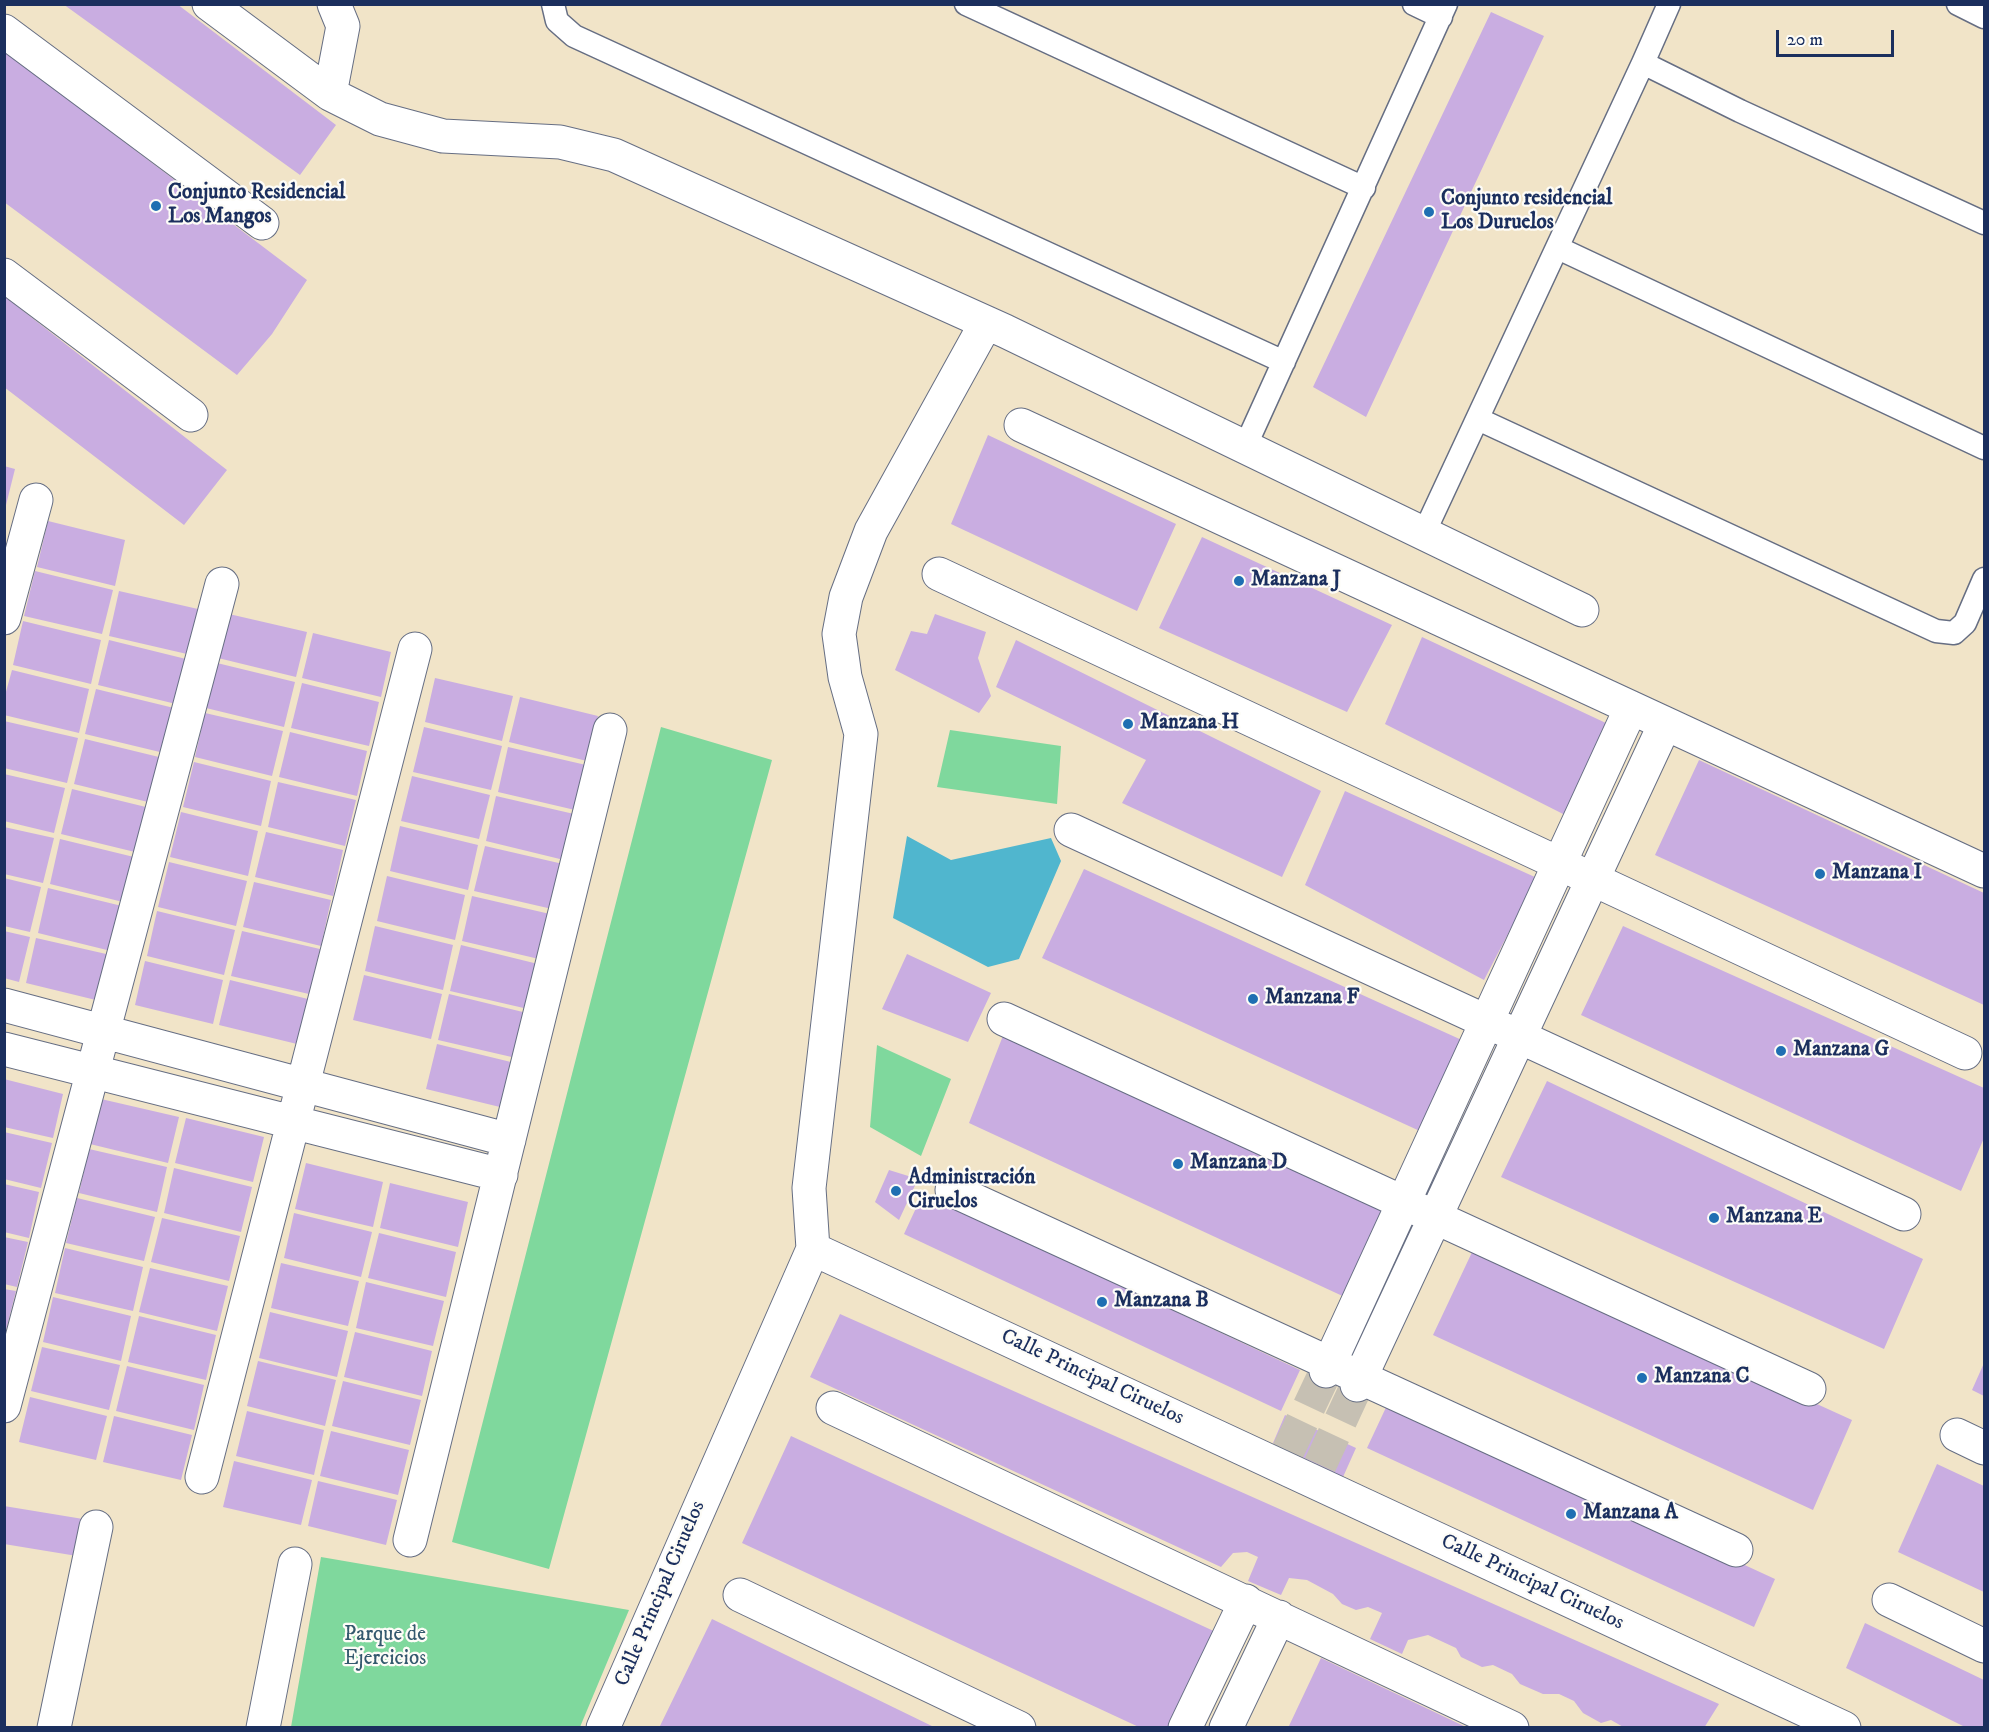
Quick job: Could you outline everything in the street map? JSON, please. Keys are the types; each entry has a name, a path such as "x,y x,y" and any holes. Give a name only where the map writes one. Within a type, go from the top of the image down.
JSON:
{"street":[{"path":"209,4 330,94 381,119 443,136 560,142 614,155 986,323 1582,610"},
{"path":"330,94 344,26 334,4"},
{"path":"4,31 262,223"},
{"path":"4,274 190,415"},
{"path":"813,1249 809,1188 861,734 845,677 839,634 846,597 871,531 986,323"},
{"path":"1021,425 1984,871"},
{"path":"4,618 36,500"},
{"path":"939,574 1965,1053"},
{"path":"4,1406 222,584"},
{"path":"202,1477 415,649"},
{"path":"1327,1367 1631,708"},
{"path":"1359,1381 1665,724"},
{"path":"410,1540 610,730"},
{"path":"1071,830 1904,1214"},
{"path":"4,1005 509,1140"},
{"path":"1004,1019 1809,1389"},
{"path":"4,1049 501,1175"},
{"path":"952,1190 1327,1367 1736,1550"},
{"name":"Calle Principal Ciruelos","path":"603,1728 813,1249 1285,1458 1844,1728"},
{"path":"833,1408 1512,1728"},
{"path":"54,1728 96,1527"},
{"path":"263,1728 295,1564"},
{"path":"740,1595 1019,1728"},
{"path":"1889,1600 1984,1646"},
{"path":"1185,1728 1246,1601"},
{"path":"1226,1728 1279,1617"}],"lane":[{"path":"553,4 557,21 574,36 1284,362"},
{"path":"966,4 1364,188"},
{"path":"1245,447 1444,11 1414,4"},
{"path":"1424,534 1670,4"},
{"path":"1958,4 1984,17"},
{"path":"1643,63 1740,111 1984,223"},
{"path":"1558,248 1984,448"},
{"path":"1478,419 1936,630 1954,633 1965,623 1984,579"}],"green space":[{"path":"661,727 772,760 549,1569 452,1542"},
{"path":"950,730 1061,746 1057,804 937,787"},
{"path":"877,1045 951,1079 921,1156 870,1127"},
{"name":"Parque de Ejercicios","path":"321,1557 629,1610 580,1727 291,1727"}],"water":[{"path":"907,836 951,860 1051,838 1061,861 1019,959 988,967 893,918"}],"building":[{"name":"Conjunto Residencial Los Mangos","path":"63,4 177,4 336,125 300,175"},
{"name":"Conjunto residencial Los Duruelos","path":"1491,12 1544,36 1366,417 1313,387"},
{"path":"4,51 307,280 272,334 237,375 4,202"},
{"path":"4,296 227,470 184,525 4,387"},
{"path":"988,435 1176,524 1137,611 951,524"},
{"path":"4,466 15,469 5,509 4,508"},
{"path":"48,521 125,540 115,586 37,567"},
{"name":"Manzana J","path":"1202,537 1392,625 1347,712 1159,628"},
{"path":"35,571 113,590 102,634 24,616"},
{"path":"119,591 198,609 187,654 109,636"},
{"path":"229,614 307,632 296,677 218,658"},
{"path":"935,614 986,632 978,658 991,696 979,713 895,670 911,631 927,634"},
{"path":"23,621 101,640 91,684 13,665"},
{"path":"313,633 391,652 381,697 302,678"},
{"path":"1422,637 1608,724 1569,817 1385,724"},
{"path":"109,640 186,659 176,704 98,685"},
{"name":"Manzana H","path":"1016,640 1321,791 1282,877 1122,803 1146,760 996,687"},
{"path":"217,663 295,682 284,727 206,708"},
{"path":"12,670 89,689 79,733 4,715 4,699"},
{"path":"435,678 513,696 502,741 425,722"},
{"path":"302,683 379,702 369,746 291,728"},
{"path":"96,689 174,708 164,753 85,734"},
{"path":"520,697 598,716 587,761 509,742"},
{"path":"205,713 283,731 272,776 195,757"},
{"path":"4,721 78,738 67,783 4,768"},
{"path":"424,727 502,746 491,790 413,772"},
{"path":"290,732 367,751 357,796 279,777"},
{"path":"85,739 163,758 152,803 74,784"},
{"path":"508,747 586,765 575,810 498,792"},
{"name":"Manzana I","path":"1699,760 1984,893 1984,1005 1655,855"},
{"path":"194,762 271,781 261,826 183,807"},
{"path":"4,774 65,788 54,833 4,821"},
{"path":"412,776 490,795 479,839 401,821"},
{"path":"278,782 356,800 345,846 268,827"},
{"path":"72,789 150,808 139,853 61,834"},
{"path":"1345,791 1537,878 1484,980 1305,885"},
{"path":"496,796 574,814 564,860 486,841"},
{"path":"181,812 258,831 248,876 170,857"},
{"path":"400,826 478,845 468,890 390,871"},
{"path":"4,827 54,838 43,883 4,874"},
{"path":"266,832 343,850 333,896 255,877"},
{"path":"60,839 138,858 127,903 50,884"},
{"path":"485,846 563,864 552,909 474,891"},
{"path":"169,862 247,881 236,926 158,907"},
{"name":"Manzana F","path":"1084,869 1464,1041 1422,1132 1042,958"},
{"path":"387,876 465,895 455,940 377,921"},
{"path":"4,878 41,887 30,932 4,926"},
{"path":"254,882 331,900 321,946 243,927"},
{"path":"48,888 126,907 115,952 38,933"},
{"path":"472,896 550,914 539,959 462,941"},
{"path":"157,911 235,930 224,975 147,956"},
{"path":"375,926 453,945 443,990 365,971"},
{"name":"Manzana G","path":"1623,926 1984,1088 1984,1138 1961,1191 1581,1015"},
{"path":"4,931 30,937 19,982 4,978"},
{"path":"242,931 320,949 309,994 231,976"},
{"path":"36,938 115,956 104,1002 26,983"},
{"path":"461,945 538,964 528,1009 450,991"},
{"path":"907,954 991,993 968,1042 882,1009"},
{"path":"145,961 223,980 213,1024 135,1005"},
{"path":"364,975 442,994 431,1039 353,1020"},
{"path":"230,980 308,999 297,1044 219,1025"},
{"path":"449,994 527,1013 516,1058 438,1040"},
{"name":"Manzana D","path":"1006,1028 1388,1205 1349,1299 969,1123"},
{"path":"437,1044 515,1063 504,1108 426,1089"},
{"path":"4,1079 63,1094 53,1138 4,1127"},
{"name":"Manzana E","path":"1547,1081 1923,1259 1884,1349 1501,1177"},
{"path":"101,1099 179,1117 168,1163 90,1144"},
{"path":"186,1118 264,1137 253,1182 175,1163"},
{"path":"4,1132 52,1143 41,1188 4,1179"},
{"path":"89,1149 167,1167 157,1212 79,1193"},
{"path":"306,1163 383,1182 373,1227 295,1209"},
{"path":"174,1168 252,1187 241,1232 164,1213"},
{"name":"Administración Ciruelos","path":"889,1170 918,1179 899,1220 875,1202"},
{"path":"390,1183 468,1202 458,1247 380,1228"},
{"path":"4,1184 39,1192 29,1238 4,1232"},
{"name":"Manzana B","path":"923,1193 1300,1370 1281,1411 904,1234"},
{"path":"77,1198 155,1217 144,1261 66,1243"},
{"path":"294,1213 372,1232 361,1277 284,1258"},
{"path":"162,1218 240,1236 229,1281 151,1262"},
{"path":"379,1233 456,1252 446,1297 368,1278"},
{"path":"4,1237 28,1242 17,1287 4,1284"},
{"path":"65,1248 143,1267 133,1311 55,1293"},
{"name":"Manzana C","path":"1474,1248 1852,1420 1813,1510 1433,1335"},
{"path":"281,1263 359,1281 348,1326 271,1308"},
{"path":"150,1268 228,1286 217,1331 139,1312"},
{"path":"366,1282 444,1301 433,1346 356,1328"},
{"path":"4,1289 16,1291 5,1334 4,1334"},
{"path":"53,1297 131,1316 121,1361 43,1342"},
{"path":"270,1312 348,1331 337,1377 259,1358"},
{"path":"840,1314 1719,1704 1704,1728 1625,1728 1611,1720 1601,1723 1583,1713 1574,1701 1559,1694 1543,1694 1520,1684 1512,1674 1493,1665 1482,1667 1461,1657 1456,1648 1428,1635 1408,1640 1402,1654 1370,1639 1382,1613 1368,1607 1356,1610 1342,1604 1333,1594 1307,1580 1289,1578 1281,1595 1248,1581 1258,1557 1247,1552 1233,1553 1221,1567 810,1377"},
{"path":"139,1316 216,1335 206,1380 128,1362"},
{"path":"355,1332 432,1351 422,1396 344,1377"},
{"path":"42,1347 120,1365 109,1410 31,1391"},
{"path":"258,1361 336,1380 325,1426 247,1406"},
{"path":"1984,1363 1984,1396 1972,1390"},
{"path":"127,1366 204,1385 194,1430 116,1411"},
{"path":"343,1381 421,1400 410,1445 332,1426"},
{"path":"30,1397 107,1416 96,1460 19,1442"},
{"name":"Manzana A","path":"1389,1401 1775,1579 1754,1627 1367,1448"},
{"path":"247,1411 324,1430 314,1475 236,1456"},
{"path":"1285,1415 1356,1448 1343,1477 1273,1443"},
{"path":"114,1416 192,1435 181,1480 103,1462"},
{"path":"331,1431 409,1450 398,1495 320,1476"},
{"path":"791,1436 1218,1633 1174,1728 1141,1728 742,1543"},
{"path":"234,1461 312,1480 301,1525 223,1507"},
{"path":"1937,1464 1984,1486 1984,1592 1898,1552"},
{"path":"318,1481 397,1500 386,1545 308,1526"},
{"path":"4,1506 83,1519 77,1556 4,1544"},
{"path":"712,1619 936,1728 659,1728"},
{"path":"1865,1623 1984,1680 1984,1728 1967,1728 1846,1668"},
{"path":"1321,1658 1468,1728 1288,1728"}],"tunnel":[{"path":"1288,1451 1326,1371"},
{"path":"1320,1465 1357,1385"}],"place":[{"name":"Conjunto Residencial Los Mangos","path":"156,206"},
{"name":"Conjunto residencial Los Duruelos","path":"1429,212"},
{"name":"Manzana J","path":"1239,581"},
{"name":"Manzana H","path":"1128,724"},
{"name":"Manzana I","path":"1820,874"},
{"name":"Manzana F","path":"1253,999"},
{"name":"Manzana G","path":"1781,1051"},
{"name":"Manzana D","path":"1178,1164"},
{"name":"Administración Ciruelos","path":"896,1191"},
{"name":"Manzana E","path":"1714,1218"},
{"name":"Manzana B","path":"1102,1302"},
{"name":"Manzana C","path":"1642,1378"},
{"name":"Manzana A","path":"1571,1514"}]}
